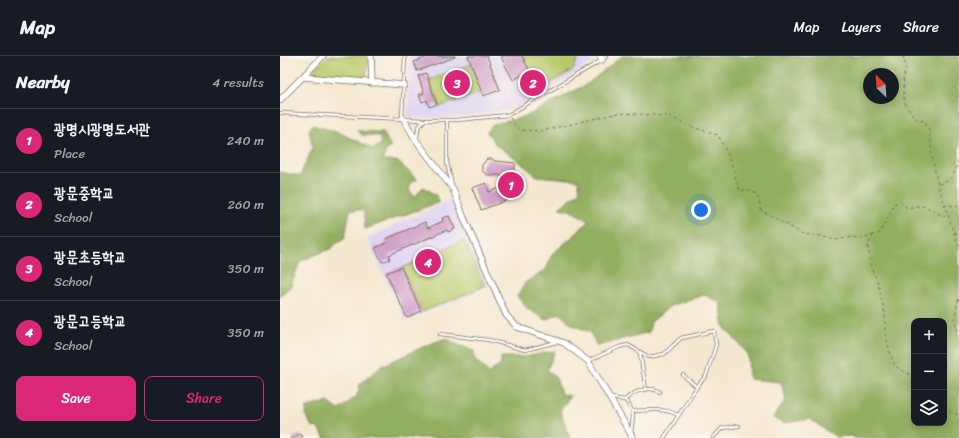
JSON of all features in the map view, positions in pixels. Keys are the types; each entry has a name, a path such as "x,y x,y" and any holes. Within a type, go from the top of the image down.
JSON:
{"street":[{"path":"280,100 323,56"},
{"path":"371,56 372,83"},
{"path":"303,77 372,83 404,84"},
{"path":"403,118 416,140 453,189 506,315 517,327 560,341 588,361 632,436"}],"lane":[{"path":"403,118 405,56"},
{"path":"280,113 424,120 447,120 508,115 603,57"},
{"path":"416,140 418,128 424,120"},
{"path":"447,120 447,163 453,189"},
{"path":"588,361 619,347 628,345 649,357 664,354 681,338 714,331 716,345 706,376 678,415 664,438"},
{"path":"440,334 489,340 525,350 560,341"},
{"path":"640,352 646,390"},
{"path":"683,375 697,387"},
{"path":"625,400 630,394 646,390 656,390 660,392"},
{"path":"610,398 625,400 633,411 632,436"},
{"path":"633,411 654,410 672,412 678,415"},
{"path":"714,438 722,428 739,426"}],"path":[{"path":"903,56 906,68 904,72 904,103 908,111 918,120 925,121 929,130 933,162 938,185 959,248"},
{"path":"508,115 519,130 541,131 619,113 670,116 689,126 718,135 729,157 740,191 745,190 755,193 759,199 761,210 803,234 821,236 835,240 852,237 861,238 880,233 890,216 893,204 900,202 908,208 924,206 941,215 948,216"},
{"path":"938,185 947,182 952,176 957,166 959,157"},
{"path":"944,205 959,206"},
{"path":"953,232 959,235"},
{"path":"873,234 868,245 871,267 878,283 885,314 885,331 890,353 895,366 911,375"},
{"path":"959,298 955,313 955,321 959,332"},
{"path":"947,411 959,415"}],"shaded area":[{"path":"410,56 497,56 512,109 456,118 408,116"},
{"path":"498,56 593,56 594,58 593,62 524,105 514,109"},
{"path":"450,200 488,286 405,321 367,238"}],"green space":[{"path":"328,56 367,56 369,58 365,79 310,73"},
{"path":"522,56 579,56 573,70 526,97 521,87 534,79"},
{"path":"622,56 959,56 959,438 836,437 810,419 784,423 773,418 786,400 781,382 749,379 748,354 724,327 720,302 704,295 672,305 651,322 649,332 597,346 590,332 573,325 559,313 546,320 527,308 517,296 526,282 546,270 552,254 577,233 589,220 569,210 559,208 580,191 578,180 537,176 496,145 487,132 493,125 527,116 589,83"},
{"path":"471,64 482,92 439,107 429,80"},
{"path":"312,125 338,132 373,149 381,144 379,136 362,135 357,131 383,132 391,147 386,150 382,161 397,161 418,180 412,180 409,190 415,197 423,187 435,194 440,202 365,229 364,210 350,210 345,237 330,249 300,261 291,286 280,297 280,172 300,176 313,147 309,130"},
{"path":"464,240 485,286 422,312 402,268"},
{"path":"446,338 458,345 474,351 474,358 489,373 501,365 501,357 525,357 555,351 547,370 556,378 561,394 570,396 560,411 570,438 324,438 318,428 312,427 306,415 307,407 328,402 339,410 357,396 360,384 382,366"}],"building":[{"path":"430,56 455,57 417,71 414,62"},
{"path":"468,56 487,56 500,90 483,96"},
{"path":"522,56 530,71 513,80 501,57"},
{"path":"426,73 437,104 429,107 427,100 422,102 419,95 424,93 418,76"},
{"path":"487,159 515,163 515,176 521,195 481,210 472,188 486,183 489,192 505,186 502,175 488,175 482,171 482,165"},
{"path":"449,216 455,229 448,232 447,230 389,255 390,259 382,262 375,248 387,243 386,239 425,222 428,228 443,221 442,218"},
{"path":"401,267 421,311 407,318 386,273"},
{"path":"302,435 302,438 290,438"}],"place":[{"name":"광문초등학교","path":"457,83"},
{"name":"광문중학교","path":"533,83"},
{"name":"광명시광명도서관","path":"511,185"},
{"name":"광문고등학교","path":"428,262"}]}
